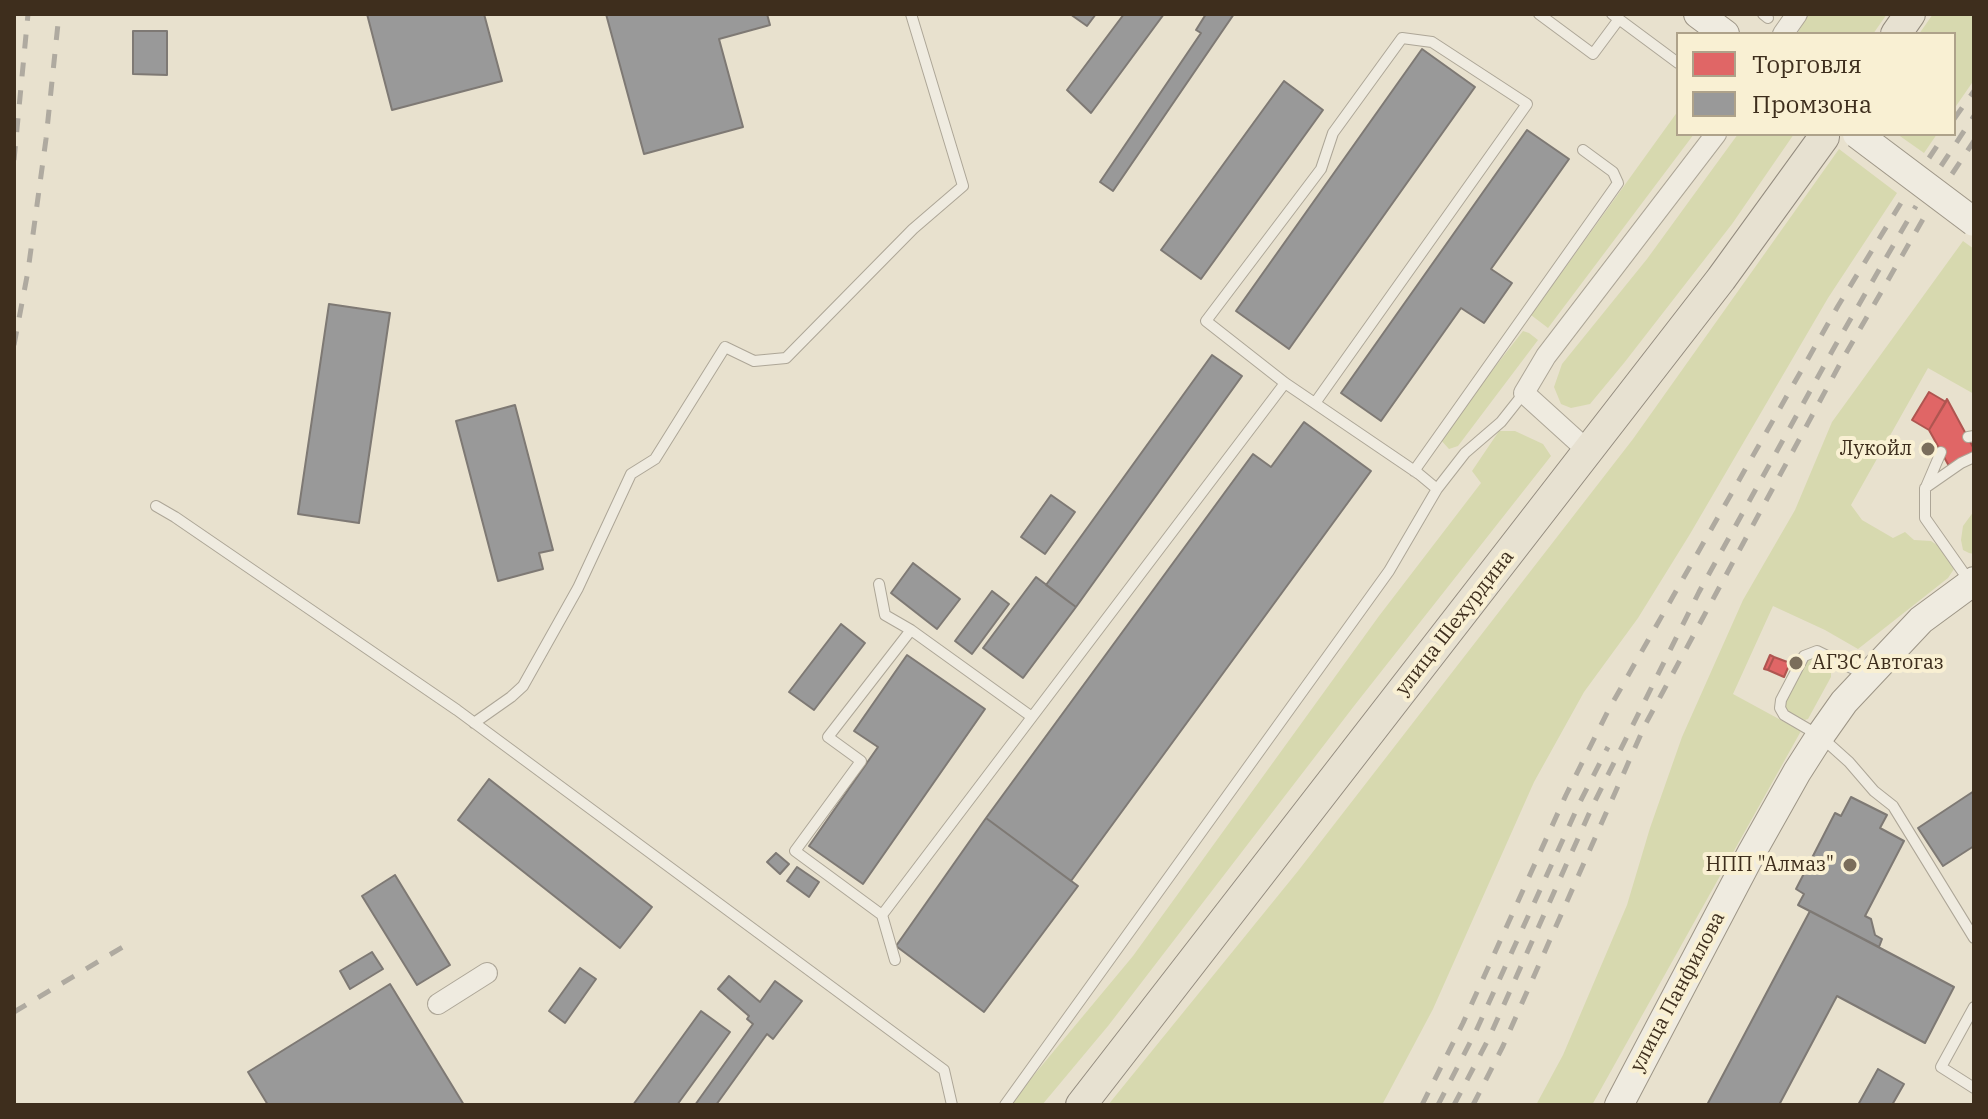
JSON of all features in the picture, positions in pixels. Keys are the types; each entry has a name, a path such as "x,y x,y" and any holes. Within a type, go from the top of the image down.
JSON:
{"main road":[{"path":"1698,14 1722,32"},
{"path":"1897,32 1910,14"},
{"path":"1860,136 1974,222"},
{"name":"улица Шехурдина","path":"1081,1105 1721,279 1824,137"},
{"name":"улица Панфилова","path":"1619,1105 1752,852 1820,736 1844,702 1921,620 1973,582"}],"street":[{"path":"1784,32 1797,14"},
{"path":"1588,451 1524,393 1546,356 1714,136"},
{"path":"438,1004 487,973"}],"lane":[{"path":"474,723 523,686 578,588 631,474 655,459 725,347 754,361 786,358 913,229 963,186 911,14"},
{"path":"1539,14 1593,54 1615,17 1676,62"},
{"path":"1315,403 1527,104 1432,42 1402,38 1333,133 1321,169 1206,321 1285,383 1437,489"},
{"path":"1414,471 1618,183 1613,172 1583,150"},
{"path":"882,915 1285,383"},
{"path":"1005,1105 1389,571 1437,489 1465,453 1501,422 1524,393"},
{"path":"1941,452 1925,488 1925,518 1973,582"},
{"path":"1925,488 1974,457"},
{"path":"156,506 474,723 944,1070 952,1105"},
{"path":"879,584 885,615 911,630 1032,717"},
{"path":"895,960 882,915 795,851 861,761 828,737 911,630"},
{"path":"1868,676 1817,651 1804,656 1781,700 1780,708 1784,715 1820,736 1893,806 1974,938"},
{"path":"1974,1007 1941,1067 1974,1088"}],"green space":[{"path":"1808,14 1887,14 1874,32 1798,32"},
{"path":"1933,14 1974,14 1974,80 1956,106 1956,32 1920,32"},
{"path":"1676,114 1676,136 1692,136 1548,328 1531,315"},
{"path":"1737,136 1793,136 1732,224 1590,404 1571,408 1561,404 1554,387 1562,364 1647,259"},
{"path":"1900,136 1936,136 1924,153"},
{"path":"1839,149 1897,193 1828,298 1638,618 1584,692 1534,782 1433,1009 1382,1105 1108,1105 1298,871 1633,439"},
{"path":"1963,241 1974,249 1974,394 1928,368 1851,505 1862,520 1893,538 1905,532 1914,540 1931,541 1940,547 1954,569 1948,578 1858,649 1773,606 1733,694 1801,731 1592,1105 1536,1105 1563,1055 1627,905 1682,737 1743,600 1795,510 1832,422"},
{"path":"1523,331 1538,340 1458,446 1449,449 1439,438"},
{"path":"1499,431 1515,431 1543,444 1551,456 1108,1026 1042,1105 1009,1105 1133,956 1379,616 1481,483 1472,471"},
{"path":"1974,511 1974,554 1963,550 1961,540 1963,526"},
{"path":"1810,659 1828,665 1831,677 1805,720 1787,712 1784,701"}],"building: Торговля":[{"path":"1929,392 1946,402 1929,430 1912,420"},
{"path":"1947,399 1974,449 1974,452 1949,466 1929,430"},
{"path":"1770,655 1774,657 1768,670 1764,669"},
{"path":"1774,657 1790,663 1784,677 1768,670"}],"building: Промзона":[{"path":"367,14 484,14 502,81 392,110"},
{"path":"606,14 767,14 770,25 719,39 743,127 644,154"},
{"path":"1070,14 1096,14 1087,26"},
{"path":"1124,14 1164,14 1091,113 1067,90"},
{"path":"1206,14 1234,14 1113,191 1100,182 1201,33 1196,30"},
{"path":"133,31 167,31 167,75 133,74"},
{"path":"1422,49 1475,87 1289,349 1236,311"},
{"path":"1284,81 1323,110 1201,279 1161,250"},
{"path":"1527,130 1569,159 1491,269 1512,283 1484,323 1461,308 1381,421 1341,393"},
{"path":"329,304 390,313 359,523 298,514"},
{"path":"1212,355 1242,376 1076,607 1046,585"},
{"path":"515,405 553,550 539,553 543,569 498,581 456,421"},
{"path":"1304,422 1371,471 1071,881 986,818 1253,454 1271,467"},
{"path":"1051,495 1075,512 1045,554 1021,537"},
{"path":"913,563 960,599 937,629 891,593"},
{"path":"1036,577 1076,607 1023,678 983,648"},
{"path":"992,591 1009,604 972,654 955,641"},
{"path":"841,624 865,643 814,710 789,692"},
{"path":"907,655 985,709 863,884 809,846 878,747 854,731"},
{"path":"489,779 652,907 620,948 458,820"},
{"path":"1974,791 1974,846 1943,866 1918,828"},
{"name":"НПП \"Алмаз\"","path":"1851,797 1887,815 1880,828 1904,841 1865,916 1871,919 1875,935 1882,939 1879,947 1798,905 1804,894 1796,889 1835,813 1841,816"},
{"path":"986,818 1078,886 984,1012 896,946"},
{"path":"776,853 789,864 780,874 767,862"},
{"path":"797,867 819,882 809,897 787,881"},
{"path":"395,875 450,965 417,985 362,896"},
{"path":"1810,911 1954,987 1925,1043 1837,996 1779,1105 1707,1105"},
{"path":"372,952 383,969 350,989 340,971"},
{"path":"580,968 596,979 565,1023 549,1011"},
{"path":"729,976 760,1002 775,981 802,1001 773,1039 767,1034 716,1105 695,1105 753,1024 747,1019 749,1016 718,989"},
{"path":"390,984 464,1105 268,1105 248,1072"},
{"path":"701,1011 730,1032 677,1105 633,1105"},
{"path":"1878,1069 1904,1084 1892,1105 1858,1105"}],"railway":[{"path":"14,160 28,14"},
{"path":"14,345 28,271 46,139 59,14"},
{"path":"1956,116 1974,91"},
{"path":"1941,166 1974,116"},
{"path":"1929,158 1944,136"},
{"path":"1952,174 1974,141"},
{"path":"1422,1105 1609,709 1838,306 1904,198"},
{"path":"1454,1105 1489,1038 1592,807 1699,592 1916,206"},
{"path":"1473,1105 1503,1046 1645,725 1841,362 1926,214"},
{"path":"1438,1105 1476,1031 1608,747"},
{"path":"14,1012 131,942"}],"place":[{"name":"Лукойл","path":"1928,449"},
{"name":"АГЗС Автогаз","path":"1796,663"},
{"name":"НПП \"Алмаз\"","path":"1850,865"}]}
